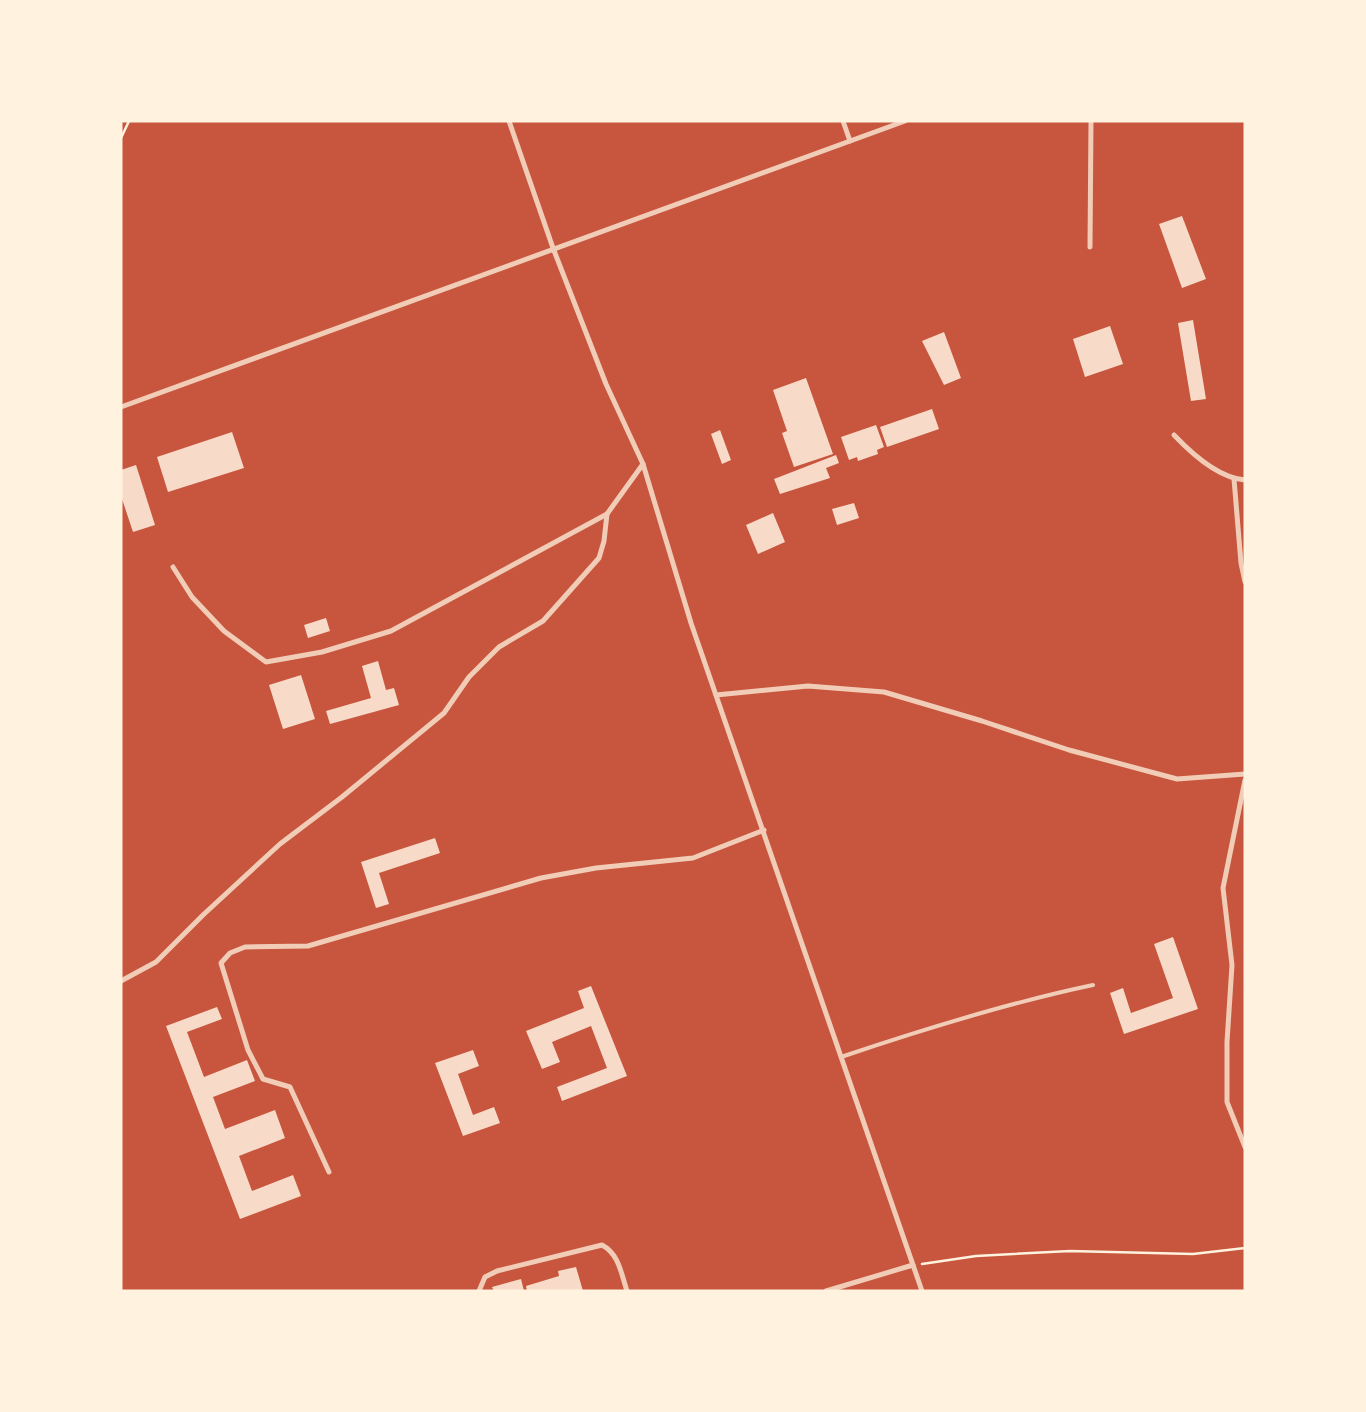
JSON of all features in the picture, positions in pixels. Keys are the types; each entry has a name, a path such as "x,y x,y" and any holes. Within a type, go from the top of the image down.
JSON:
{"street":[{"path":"509,121 553,248 606,384 643,464 691,624 764,830 922,1291"},
{"path":"843,121 850,141"},
{"path":"121,407 905,121"},
{"path":"1090,247 1091,121"},
{"path":"1174,435 1192,454 1234,479 1245,480"},
{"path":"173,567 192,598 224,632 266,662 322,652 390,632 607,514 643,464"},
{"path":"1234,479 1240,564 1245,582"},
{"path":"121,981 156,962 280,844 342,798 444,713 469,677 499,647 543,622 599,558 604,541 607,514"},
{"path":"716,695 808,686 884,692 982,721 1069,750 1177,779 1245,774"},
{"path":"1245,780 1223,888 1232,965 1227,1042 1227,1102 1245,1147"},
{"path":"329,1172 290,1087 263,1078 248,1050 221,962 230,952 245,947 308,946 541,878 596,868 693,858 764,830"},
{"path":"479,1291 485,1277 497,1270 602,1245 612,1250 617,1259 627,1291"},
{"path":"826,1291 913,1265"}],"lane":[{"path":"841,1057 977,1013 1031,998 1093,985"}],"path":[{"path":"121,138 129,121"},
{"path":"913,1265 985,1255 1070,1251 1193,1254 1245,1248"}],"building":[{"path":"1182,216 1206,279 1182,288 1159,224"},
{"path":"1193,320 1206,399 1191,401 1178,323"},
{"path":"1110,326 1123,364 1085,377 1073,339"},
{"path":"944,332 961,378 944,385 922,341"},
{"path":"806,378 833,454 794,467 782,433 787,431 773,390"},
{"path":"932,409 939,429 887,447 880,427"},
{"path":"876,425 884,447 877,450 878,454 858,461 857,457 849,460 841,437"},
{"path":"720,430 731,460 722,464 711,434"},
{"path":"232,432 244,468 168,492 157,457"},
{"path":"836,455 839,463 826,468 830,478 780,494 774,479"},
{"path":"136,465 155,525 133,532 121,496 121,470"},
{"path":"854,503 859,518 837,525 832,509"},
{"path":"773,513 785,542 758,554 746,525"},
{"path":"326,618 330,631 308,638 304,625"},
{"path":"378,661 386,690 394,688 399,705 330,724 326,711 371,698 362,666"},
{"path":"301,675 315,719 283,729 269,685"},
{"path":"435,838 440,853 379,873 389,904 376,908 361,862"},
{"path":"1173,937 1198,1009 1124,1034 1110,993 1123,988 1131,1013 1173,998 1154,944"},
{"path":"591,986 627,1076 562,1101 557,1087 607,1068 591,1026 552,1042 560,1062 542,1069 526,1031 584,1008 578,991"},
{"path":"217,1007 222,1019 187,1032 204,1077 247,1060 255,1081 213,1097 225,1129 275,1110 285,1138 239,1156 252,1191 293,1175 301,1196 240,1219 166,1026"},
{"path":"473,1050 479,1066 458,1074 473,1115 494,1107 500,1123 463,1136 435,1063"},
{"path":"576,1267 583,1291 527,1291 526,1286 559,1276 558,1271"},
{"path":"521,1279 524,1291 494,1291 492,1287"}]}
